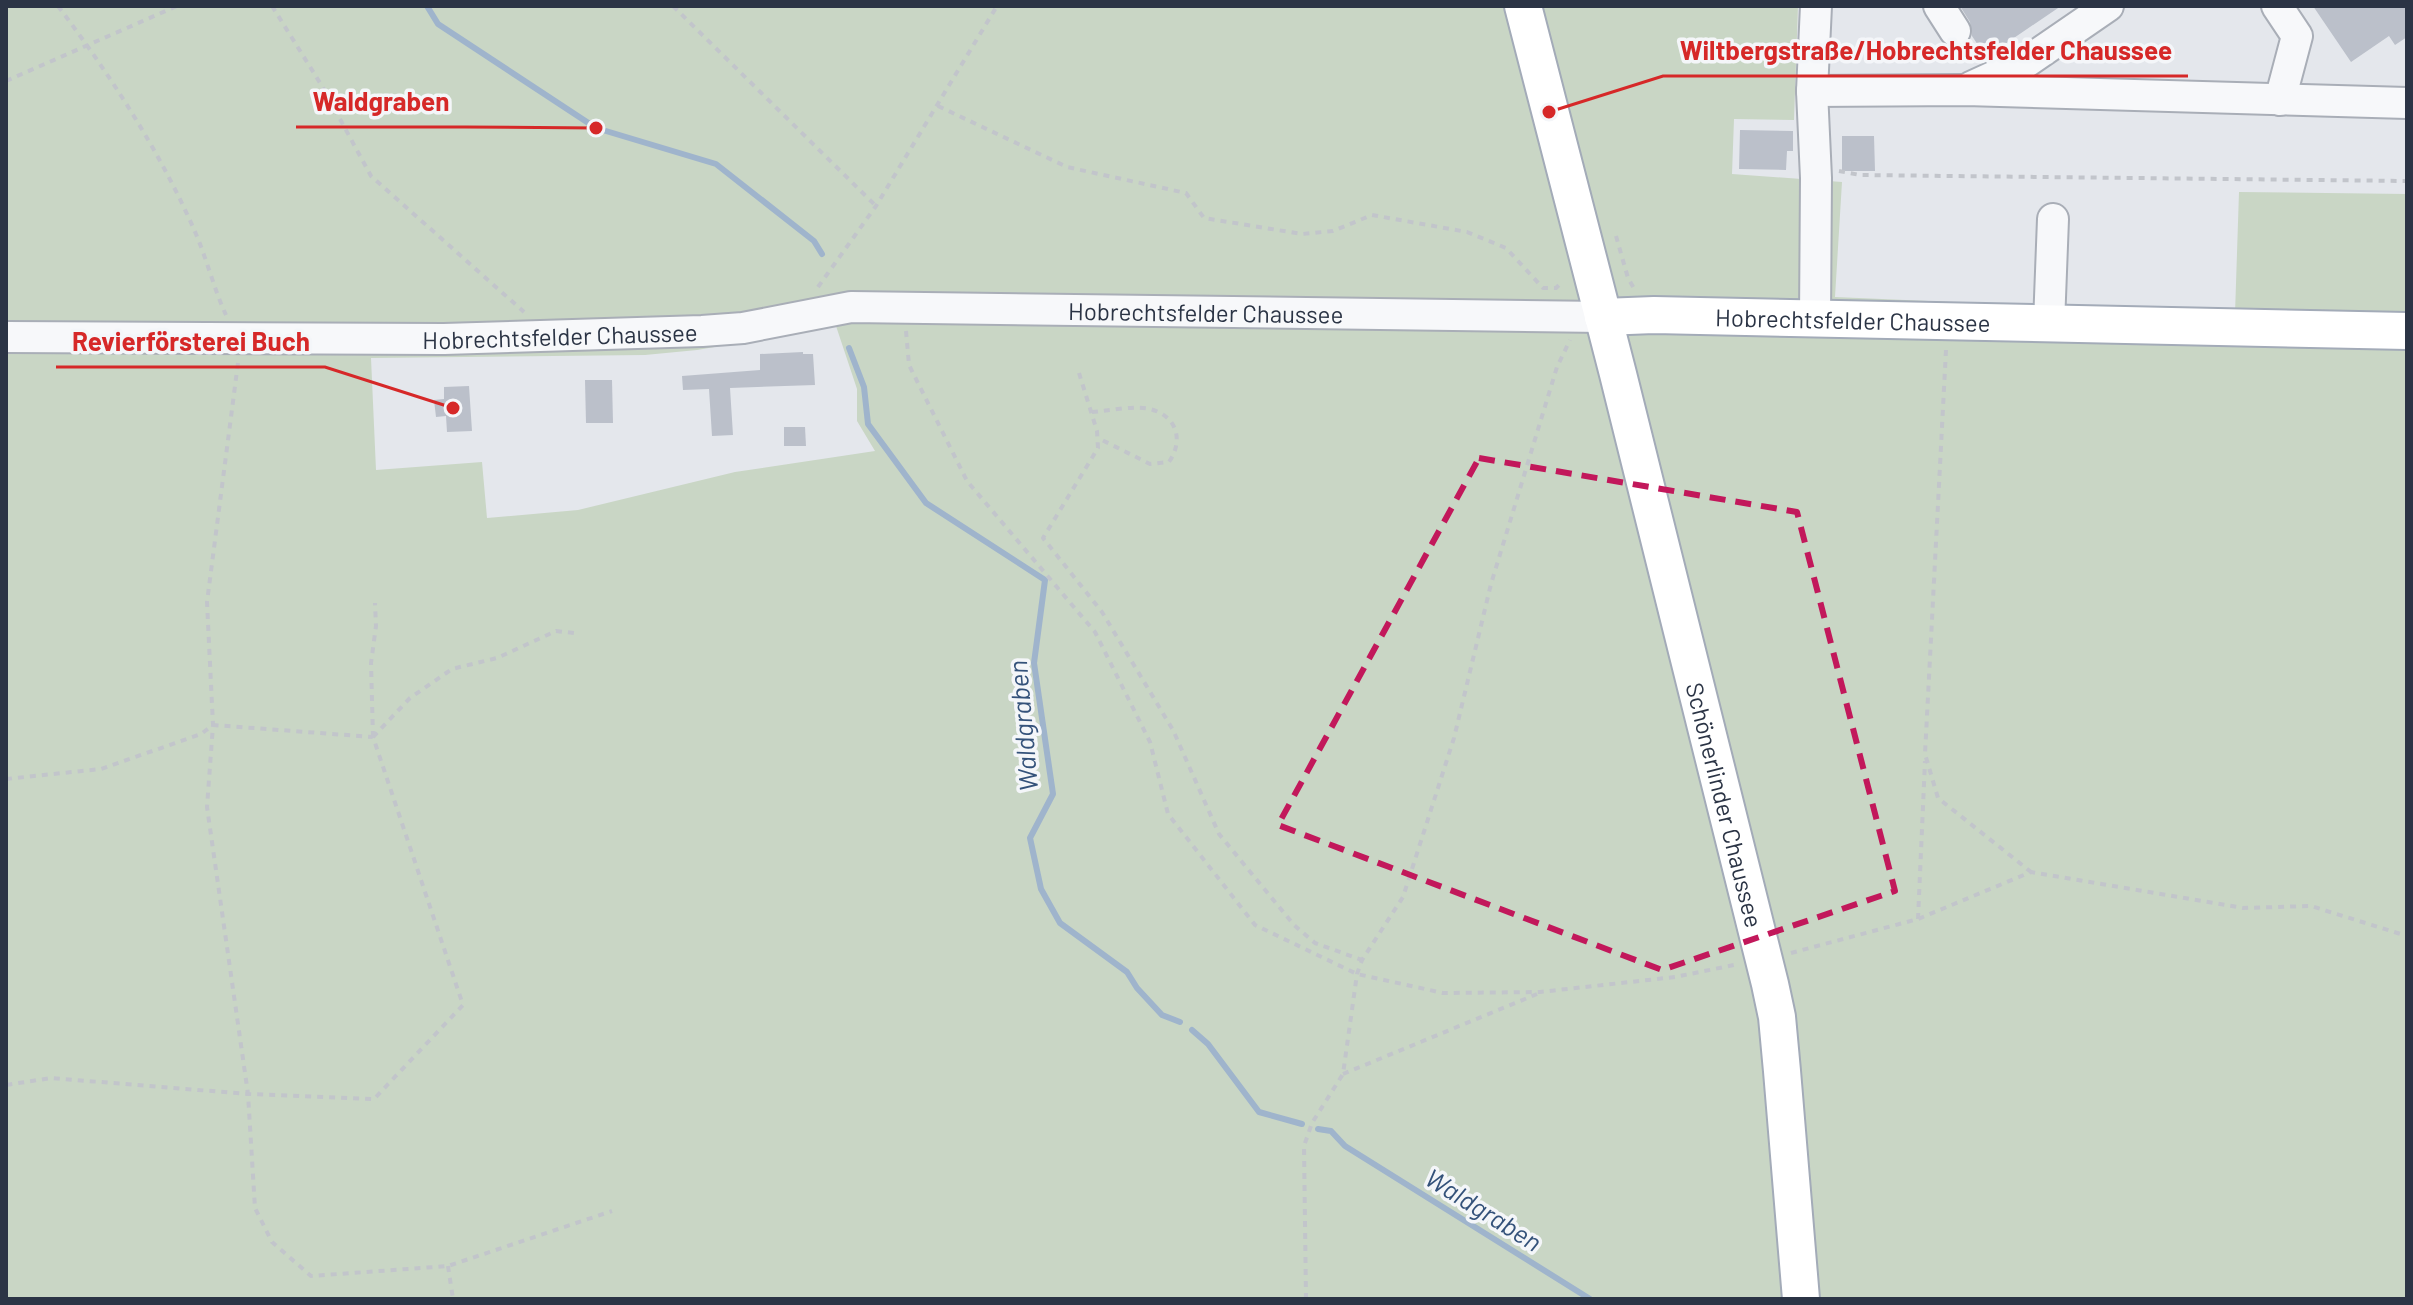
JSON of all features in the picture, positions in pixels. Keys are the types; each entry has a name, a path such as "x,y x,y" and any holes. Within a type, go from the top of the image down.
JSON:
{"main road":[{"name":"Schönerlinder Chaussee","path":"1523,6 1588,326 1764,959 1777,1017 1801,1299"},
{"name":"Hobrechtsfelder Chaussee","path":"1588,326 1640,316 2407,331"}],"street":[{"path":"1815,319 1816,170 1812,91 1816,6"},
{"path":"1966,90 2028,61 2108,6"},
{"path":"2277,6 2297,36 2280,100"},
{"path":"1812,91 1966,90 2407,103"},
{"path":"2049,324 2053,219"},
{"name":"Hobrechtsfelder Chaussee","path":"6,337 241,340 535,337 730,330 851,307 1542,318 1588,326"}],"path":[{"path":"58,6 87,44 160,159 196,234 225,314 241,340 207,602 213,725 207,807 248,1094 255,1208 272,1242 311,1276 448,1266 612,1211"},
{"path":"6,81 177,6"},
{"path":"272,6 322,86 371,176 529,316 535,337"},
{"path":"673,6 876,206"},
{"path":"806,314 811,296 876,206 997,6"},
{"path":"938,106 1067,167 1186,193 1204,218 1302,234 1333,231 1372,215 1467,232 1506,248 1543,288 1556,288 1561,283"},
{"path":"1816,170 1860,175 2407,181"},
{"path":"1616,236 1628,278 1635,287 1640,316"},
{"path":"904,307 909,365 967,481 1095,632 1150,742 1168,814 1255,925 1357,974 1443,993 1540,992 1675,977 1764,959 1918,919 2031,872"},
{"path":"1918,919 1948,322"},
{"path":"1306,1299 1304,1146 1312,1123 1343,1074 1357,974 1362,960 1403,897 1454,738 1491,584 1557,367 1588,326"},
{"path":"1079,373 1098,438 1098,448 1043,538 1102,612 1173,730 1219,834 1294,925 1315,943 1362,960"},
{"path":"1091,412 1148,408 1168,418 1178,430 1178,449 1169,462 1150,464 1098,438"},
{"path":"6,1085 51,1078 248,1094 374,1099 463,1005 373,737 371,663 376,626 375,603"},
{"path":"373,737 410,698 452,669 497,658 556,631 574,633"},
{"path":"6,779 101,769 201,734 213,725 373,737"},
{"path":"1925,754 1938,798 2031,872 2243,908 2311,906 2407,936"},
{"path":"1343,1074 1540,992"},
{"path":"448,1266 453,1299"}],"highlighted area":[{"path":"1479,458 1797,512 1895,891 1662,970 1278,825"}],"green space":[{"path":"6,6 1798,6 1794,120 1734,119 1732,174 1842,182 1835,297 2235,314 2239,192 2407,194 2407,1299 6,1299","holes":["836,326 857,389 857,421 875,451 735,472 578,510 487,518 482,462 376,470 371,358 645,355 697,350"]}],"building":[{"path":"1960,6 2061,6 1986,57 1972,36 1970,22"},
{"path":"2313,6 2407,6 2407,37 2395,45 2389,36 2351,62"},
{"path":"1740,130 1793,131 1793,151 1787,151 1786,170 1739,169"},
{"path":"1842,136 1874,136 1875,171 1842,171"},
{"path":"760,354 813,354 815,385 730,388 733,435 712,436 709,389 683,390 682,376 760,370"},
{"path":"585,380 612,380 613,423 586,423"},
{"path":"469,386 472,431 447,432 446,416 436,417 434,400 444,399 444,387"},
{"path":"784,427 805,427 806,446 784,446"}],"waterway":[{"name":"Waldgraben","path":"427,6 438,24 596,128 716,164 814,241 822,254"},
{"name":"Waldgraben","path":"849,348 864,387 868,424 926,503 1045,580 1034,663 1053,794 1030,838 1041,889 1060,923 1127,972 1162,1015 1180,1022"},
{"name":"Waldgraben","path":"1192,1030 1208,1044 1259,1112 1302,1124"},
{"name":"Waldgraben","path":"1318,1129 1331,1131 1345,1146 1590,1299"}],"place":[{"name":"Wiltbergstraße/Hobrechtsfelder Chaussee","path":"1549,112"},
{"name":"Waldgraben","path":"596,128"},
{"name":"Revierförsterei Buch","path":"453,408"}]}
